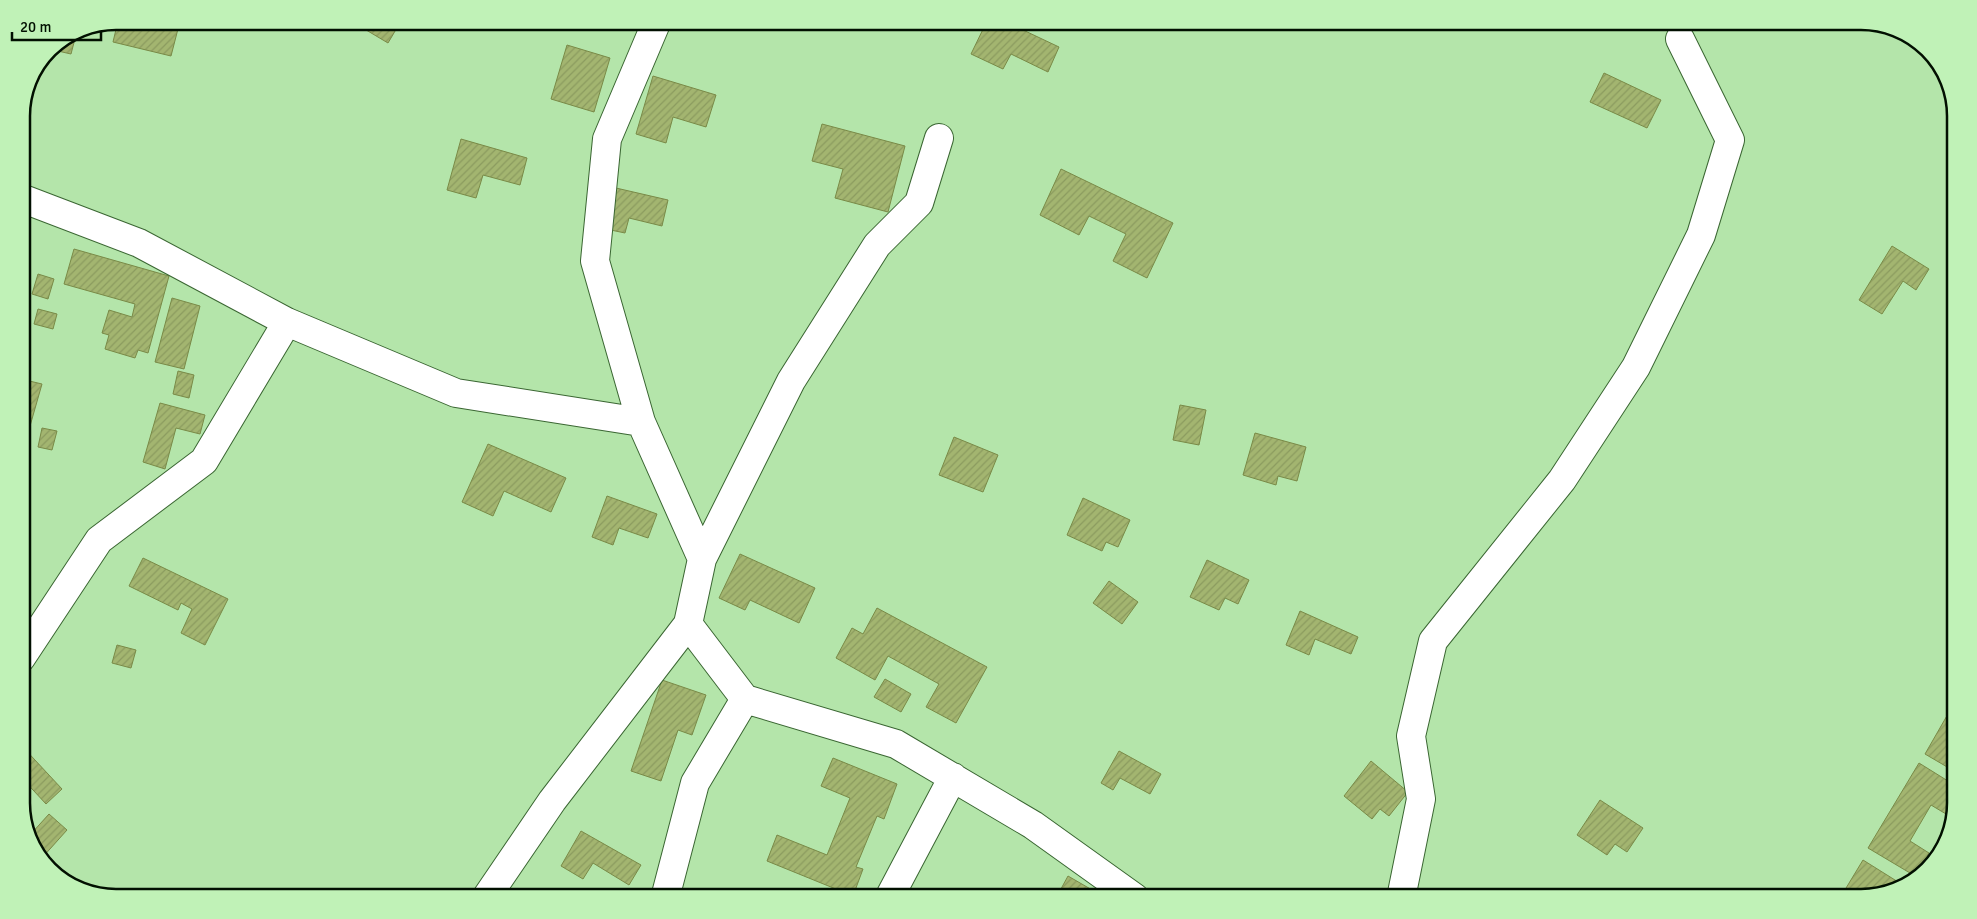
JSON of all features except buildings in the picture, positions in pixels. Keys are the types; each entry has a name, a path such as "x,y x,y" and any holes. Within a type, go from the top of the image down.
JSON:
{"street":[{"path":"653,30 607,139 595,261 641,422 702,559"},
{"path":"1403,889 1421,799 1411,736 1434,641 1562,480 1636,367 1701,235 1730,140 1680,40"},
{"path":"492,889 552,801 688,624 702,559 791,381 877,245 919,204 939,138"},
{"path":"30,201 139,243 287,322 456,393 641,422"},
{"path":"30,646 99,540 204,461 287,322"},
{"path":"688,624 745,699 896,744 1033,825 1122,889"},
{"path":"667,889 695,783 745,699"},
{"path":"894,889 953,777"}]}
